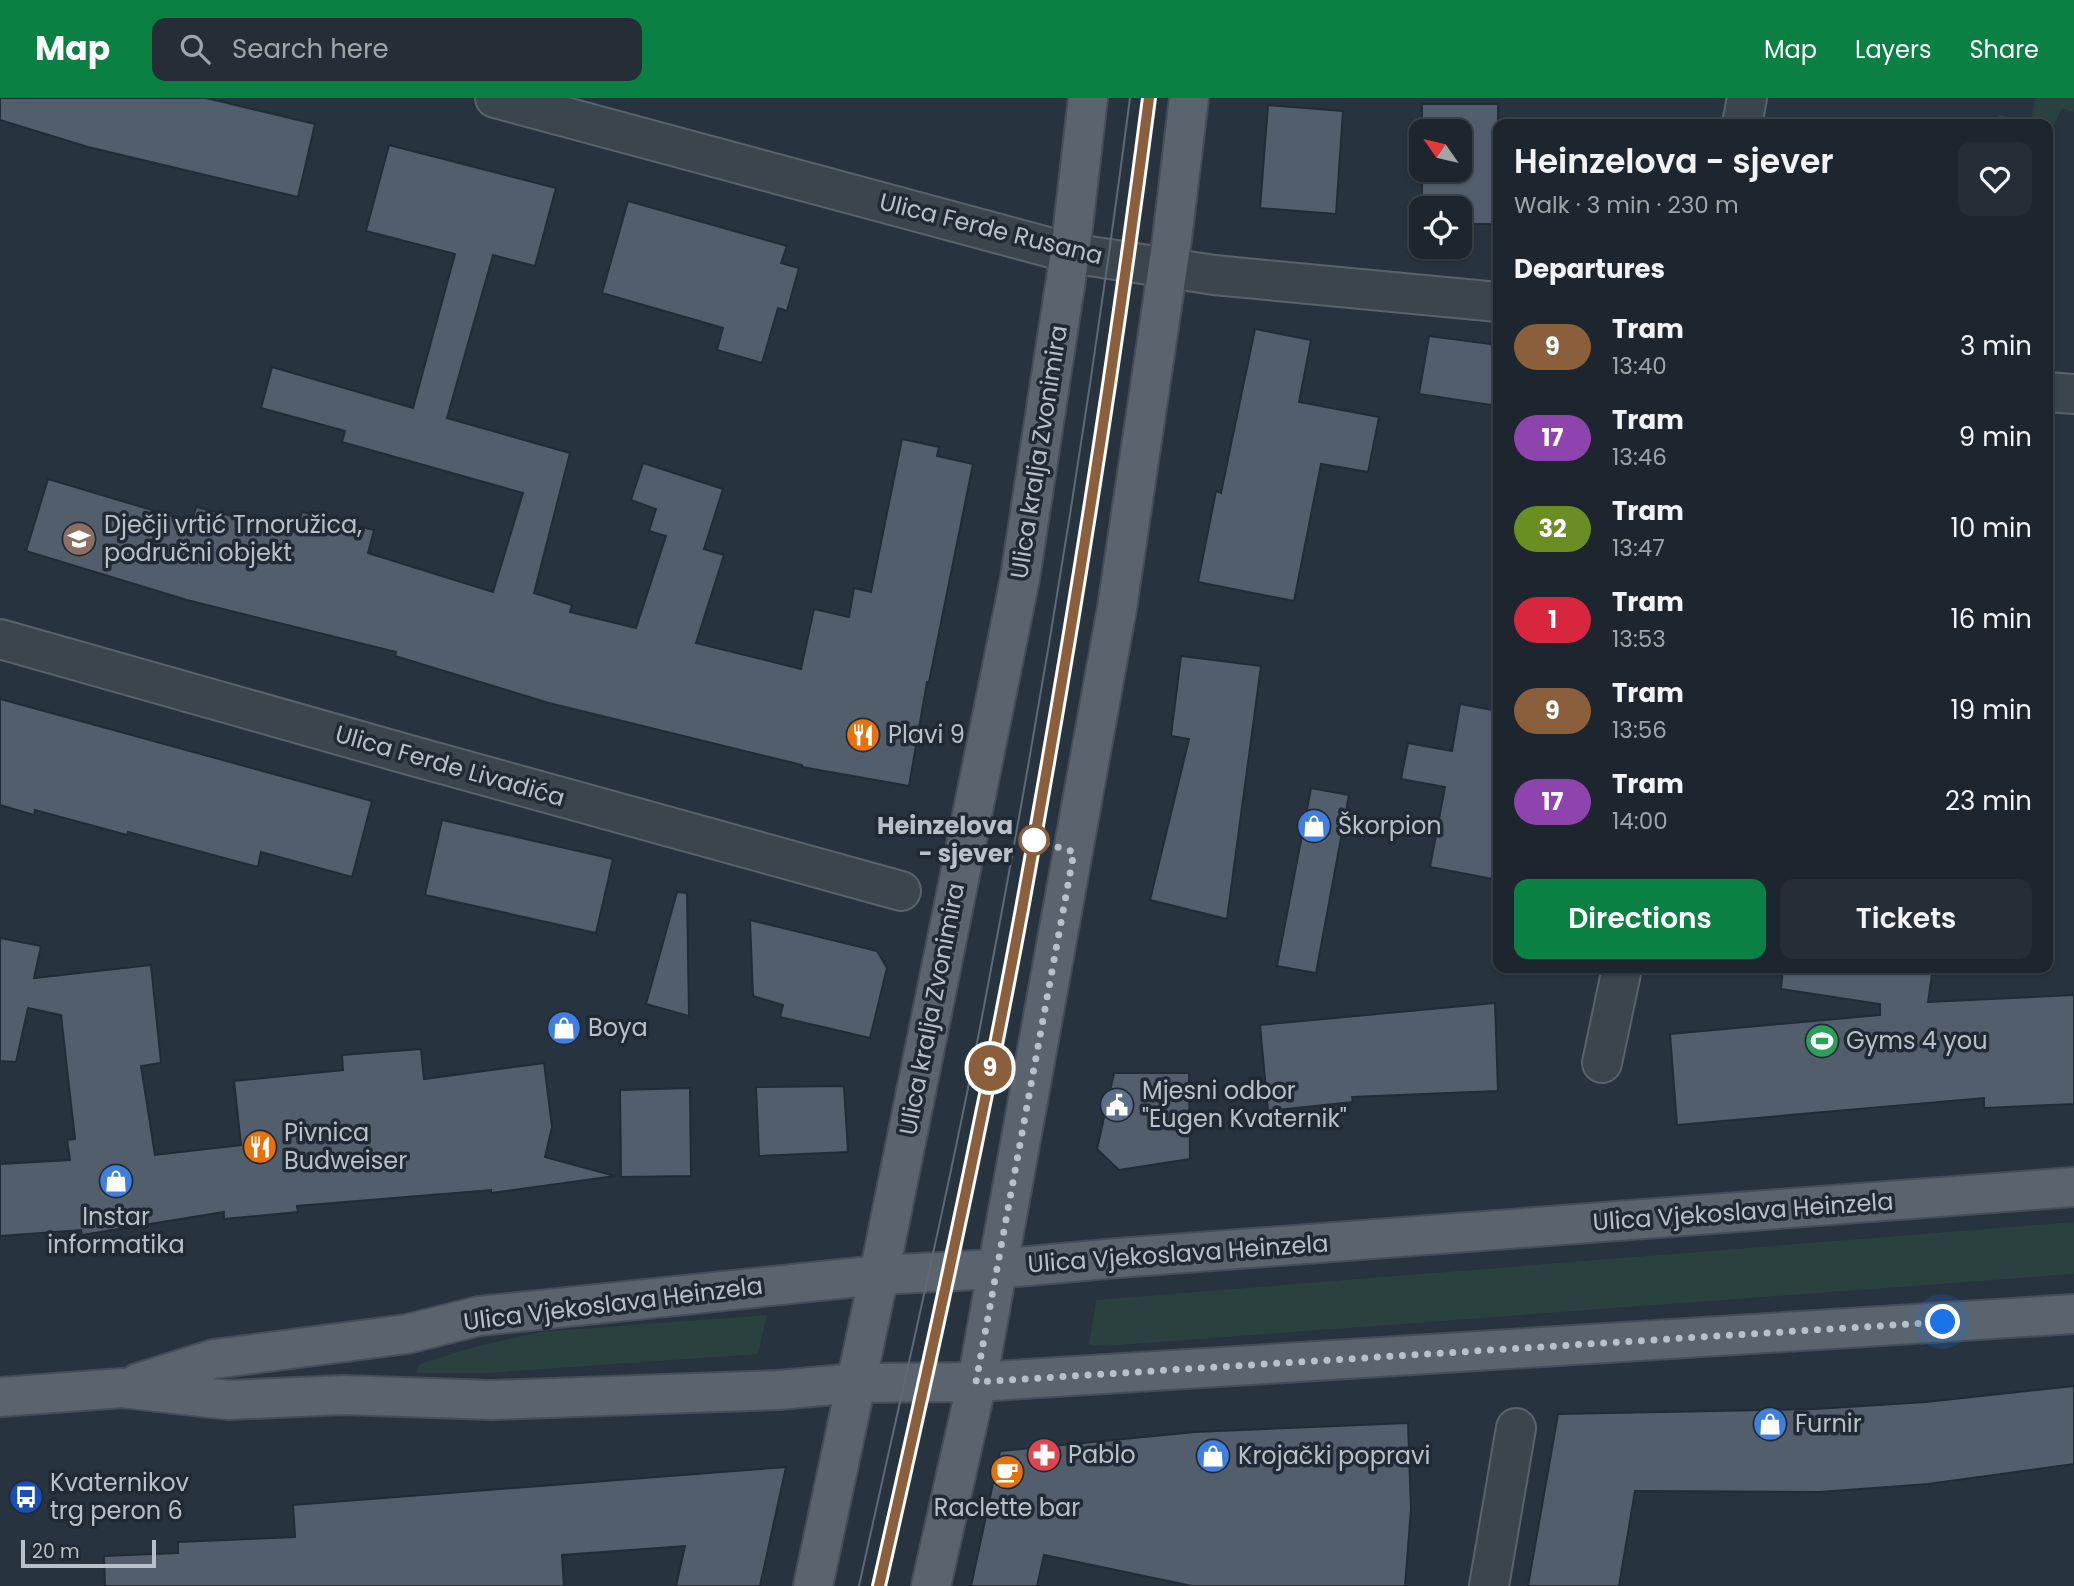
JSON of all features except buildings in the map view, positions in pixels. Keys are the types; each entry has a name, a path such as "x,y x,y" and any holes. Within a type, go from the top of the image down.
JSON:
{"main road":[{"name":"Ulica kralja Zvonimira","path":"813,1586 1020,578 1070,253 1088,98"},
{"path":"931,1586 976,1382 1117,608 1189,98"},
{"name":"Ulica Vjekoslava Heinzela","path":"122,1388 214,1359 407,1334 479,1316 879,1275 996,1269 2074,1188"},
{"name":"Ulica Vjekoslava Heinzela","path":"0,1397 122,1388 228,1400 344,1395 492,1400 778,1390 856,1383 976,1382 2074,1314"}],"street":[{"name":"Ulica Ferde Rusana","path":"495,98 1070,253 1214,275 1493,302"},
{"path":"1743,119 1746,98"},
{"path":"2053,392 2074,394"},
{"name":"Ulica Ferde Livadića","path":"0,639 901,891"},
{"path":"1602,1063 1621,973"},
{"path":"1489,1586 1516,1428"}],"green space":[{"path":"2035,98 2074,98 2074,112 2062,108 2053,127 2053,119 2032,119"},
{"path":"1997,114 2018,119 1996,119"},
{"path":"2074,1222 2074,1274 1105,1346 1089,1345 1096,1300"},
{"path":"767,1315 758,1354 488,1373 416,1373 420,1364 474,1347 540,1332"}],"tram line":[{"path":"859,1586 961,1124 1031,752 1067,534 1130,98"},
{"path":"879,1586 960,1216 1033,845 1096,473 1149,98"},
{"name":"9","path":"879,1586 966,1186 1034,841 1079,583 1132,232 1149,98"}],"place":[{"name":"Dječji vrtić Trnoružica, područni objekt","path":"79,539"},
{"name":"Plavi 9","path":"863,735"},
{"name":"Škorpion","path":"1314,826"},
{"name":"Heinzelova - sjever","path":"1034,840"},
{"name":"Boya","path":"564,1028"},
{"name":"Gyms 4 you","path":"1822,1041"},
{"name":"Mjesni odbor \"Eugen Kvaternik\"","path":"1117,1105"},
{"name":"Pivnica Budweiser","path":"260,1147"},
{"name":"Instar informatika","path":"116,1181"},
{"name":"Furnir","path":"1770,1424"},
{"name":"Pablo","path":"1044,1455"},
{"name":"Krojački popravi","path":"1213,1456"},
{"name":"Raclette bar","path":"1007,1472"},
{"name":"Kvaternikov trg peron 6","path":"26,1497"}],"route":[{"path":"1034,840 1074,852 976,1382 1943,1322"}]}
